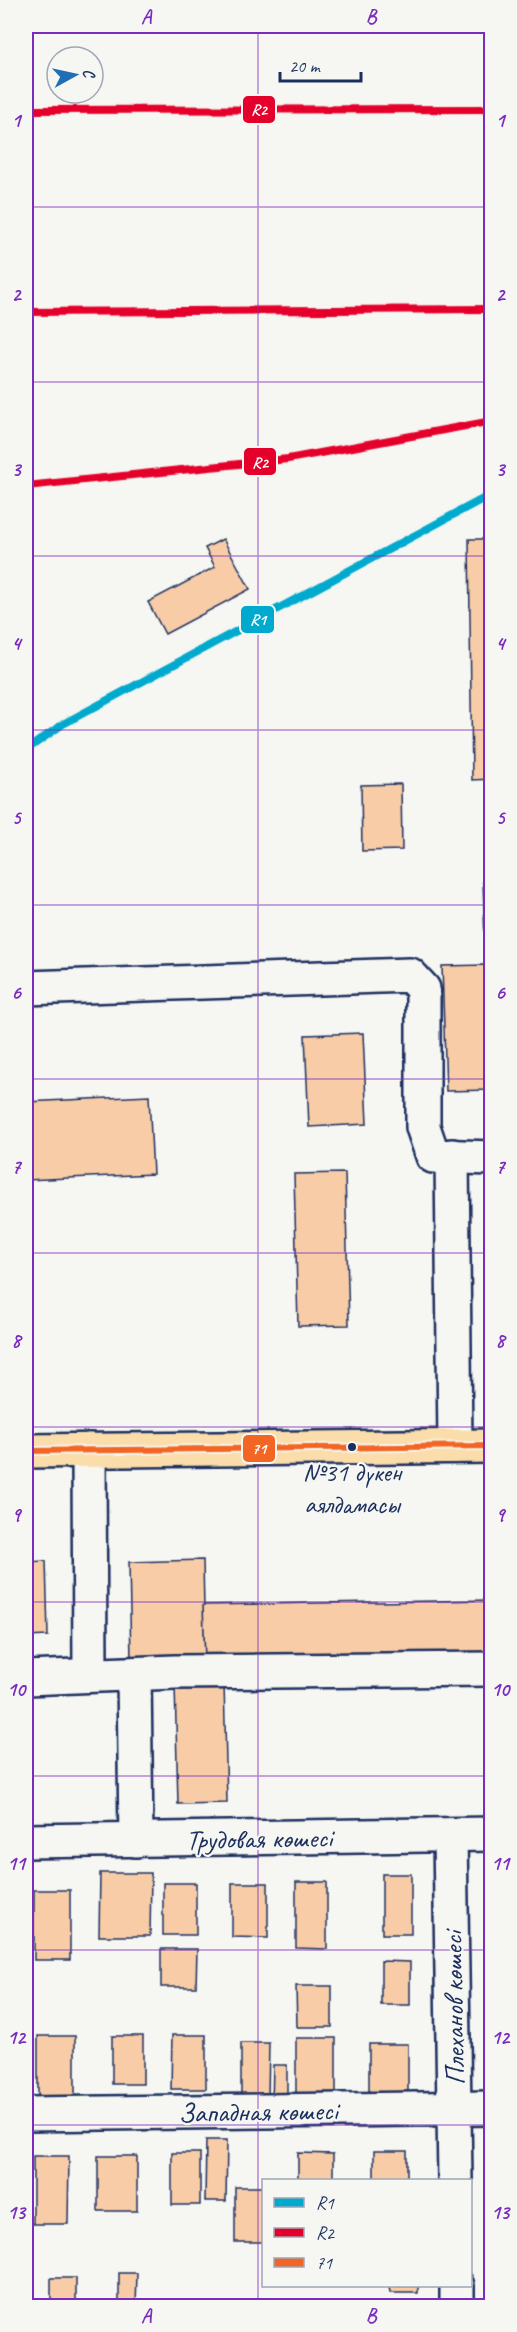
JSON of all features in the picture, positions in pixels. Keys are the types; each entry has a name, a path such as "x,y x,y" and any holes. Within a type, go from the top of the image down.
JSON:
{"main road":[{"path":"26,1451 492,1446"}],"street":[{"path":"26,988 410,975 423,989 423,1127 433,1156 492,1158"},
{"path":"452,1156 456,1446"},
{"path":"89,1450 90,1675"},
{"path":"26,1678 134,1674 492,1669"},
{"path":"134,1674 136,1840"},
{"name":"Трудовая көшесі","path":"26,1841 492,1834"},
{"name":"Плеханов көшесі","path":"450,1835 455,2179"},
{"name":"Западная көшесі","path":"26,2114 492,2108"},
{"path":"457,2287 458,2307"}],"building":[{"path":"223,539 250,589 165,634 148,602 215,567 205,548"},
{"path":"469,539 492,539 492,779 472,780"},
{"path":"401,784 402,850 362,851 361,785"},
{"path":"492,880 492,1124 491,1124 483,881"},
{"path":"486,965 490,1090 446,1091 442,966"},
{"path":"363,1033 367,1124 309,1127 305,1035"},
{"path":"149,1096 153,1174 26,1180 26,1102"},
{"path":"345,1173 349,1325 298,1326 294,1174"},
{"path":"203,1560 205,1659 131,1660 129,1562"},
{"path":"46,1561 48,1636 26,1637 26,1562"},
{"path":"492,1600 492,1653 205,1659 203,1605"},
{"path":"224,1683 227,1803 178,1804 175,1684"},
{"path":"100,1873 151,1873 150,1936 99,1936"},
{"path":"382,1874 411,1874 411,1934 382,1934"},
{"path":"296,1882 327,1882 327,1949 296,1948"},
{"path":"163,1883 196,1883 196,1935 163,1935"},
{"path":"232,1883 268,1883 268,1938 232,1937"},
{"path":"34,1890 70,1890 70,1960 34,1960"},
{"path":"161,1949 197,1949 196,1987 161,1987"},
{"path":"381,1961 410,1962 410,2005 381,2005"},
{"path":"296,1986 332,1986 332,2027 297,2027"},
{"path":"172,2035 206,2035 206,2089 171,2089"},
{"path":"38,2036 75,2036 75,2098 38,2098"},
{"path":"112,2036 143,2036 143,2084 112,2084"},
{"path":"296,2038 336,2038 336,2099 296,2099"},
{"path":"241,2043 269,2043 268,2097 241,2097"},
{"path":"369,2044 408,2044 408,2096 369,2096"},
{"path":"273,2065 287,2065 287,2108 272,2108"},
{"path":"206,2140 227,2140 226,2201 205,2201"},
{"path":"374,2151 407,2151 407,2179 374,2179"},
{"path":"172,2153 200,2153 200,2205 172,2205"},
{"path":"298,2153 333,2154 333,2179 298,2179"},
{"path":"33,2156 69,2156 68,2224 33,2224"},
{"path":"98,2156 137,2156 137,2211 98,2211"},
{"path":"235,2187 262,2187 262,2242 235,2242"},
{"path":"119,2273 137,2273 136,2306 119,2306"},
{"path":"51,2278 76,2278 76,2306 51,2306"},
{"path":"389,2287 418,2287 418,2293 390,2293"}],"transit line":[{"name":"R2","path":"26,110 492,109"},
{"name":"R2","path":"26,312 492,309"},
{"name":"R2","path":"26,486 288,459 492,421"},
{"name":"R1","path":"26,750 63,724 492,494"},
{"name":"71","path":"26,1451 492,1446"}],"place":[{"name":"№31 дүкен аялдамасы","path":"352,1447"}]}
